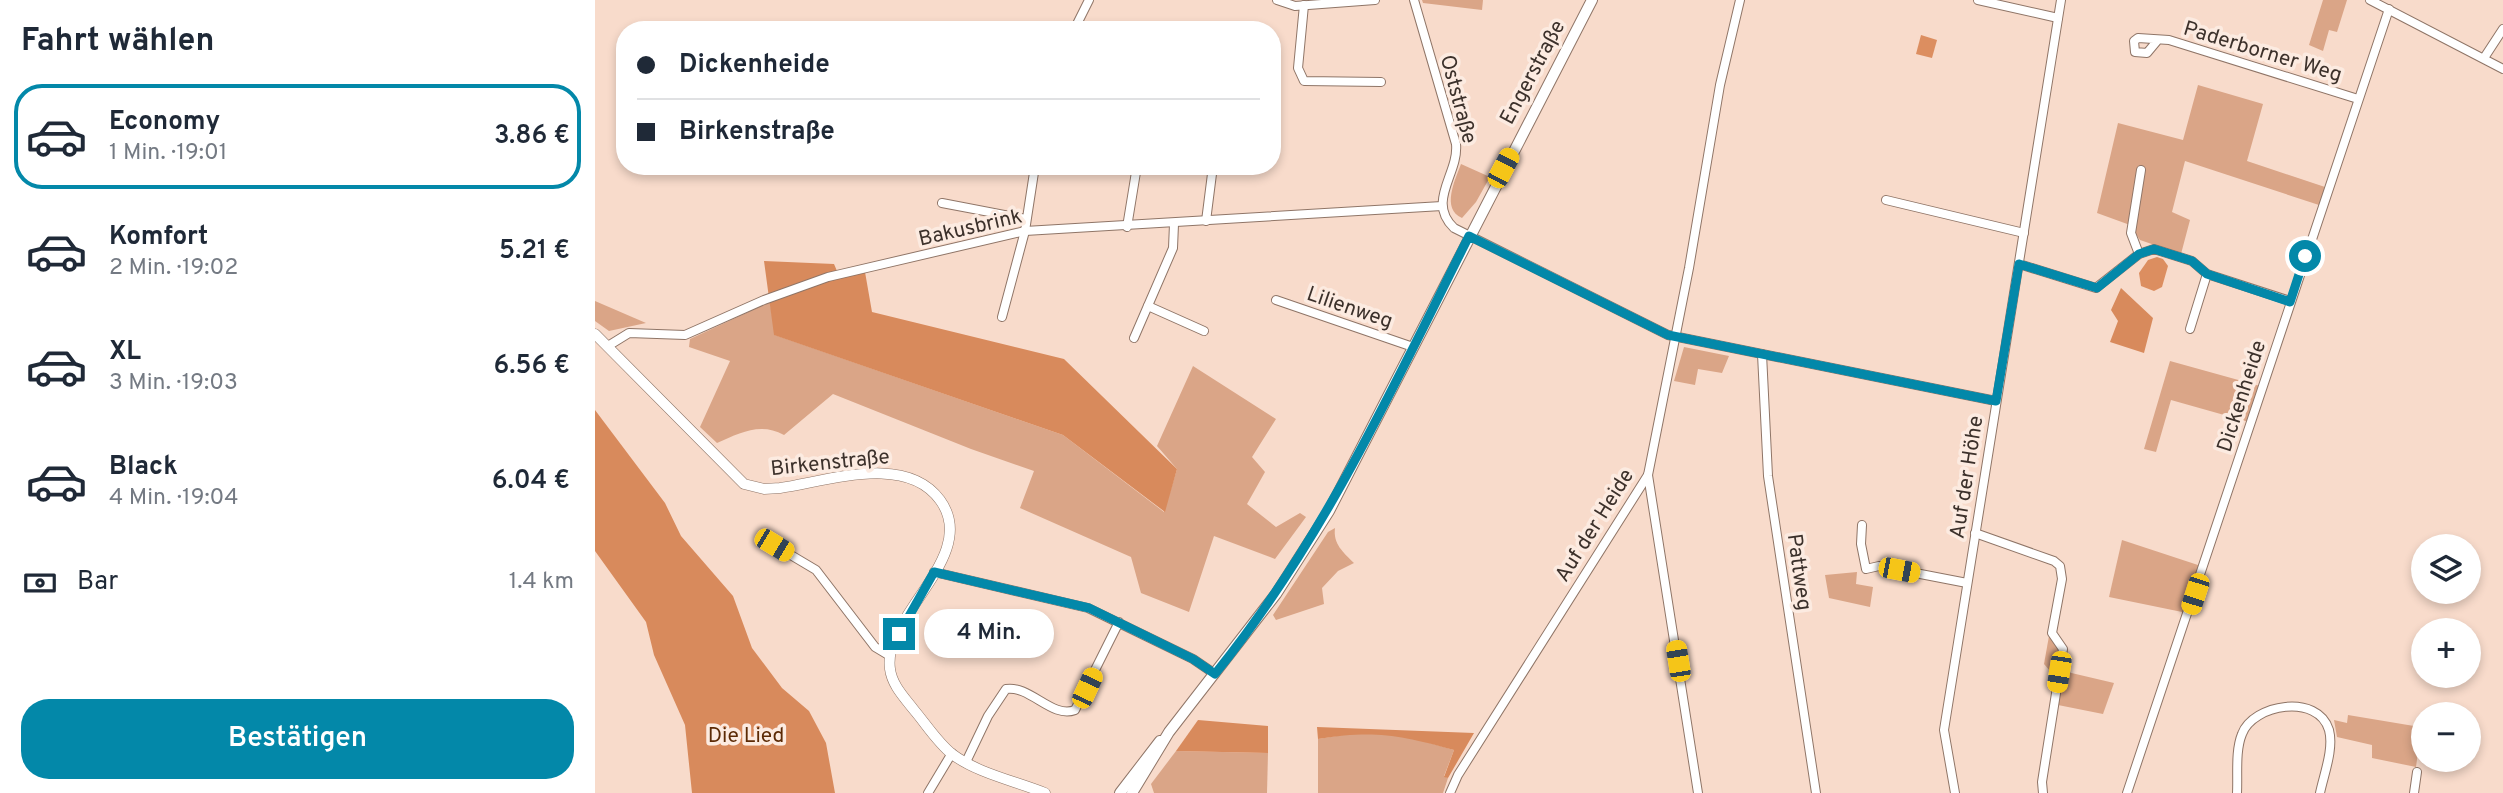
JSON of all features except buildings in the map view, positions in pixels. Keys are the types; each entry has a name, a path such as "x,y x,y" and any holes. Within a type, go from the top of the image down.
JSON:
{"main road":[{"name":"Engerstraße","path":"1132,793 1165,738 1276,594 1320,527 1592,0"},
{"name":"Engerstraße","path":"1120,793 1148,754 1165,738"}],"street":[{"path":"1078,21 1089,0"},
{"path":"1277,0 1298,4 1375,0"},
{"name":"Oststraße","path":"1414,0 1457,144 1456,157 1444,188 1442,206"},
{"name":"Auf der Heide","path":"1450,793 1471,754 1648,475 1676,337 1720,85 1740,0"},
{"path":"1979,0 2058,18"},
{"name":"Auf der Höhe","path":"1955,793 1944,730 2061,0"},
{"path":"2370,0 2503,69"},
{"path":"1298,4 1298,68 1304,81 1314,84 1381,82"},
{"name":"Dickenheide","path":"2127,793 2181,639 2290,302 2389,9"},
{"path":"2484,58 2503,29"},
{"name":"Paderborner Weg","path":"2157,41 2169,40 2358,99"},
{"path":"2139,254 2131,233 2141,170"},
{"path":"1002,317 1024,231 1033,175"},
{"path":"1127,227 1136,175"},
{"path":"1206,221 1212,175"},
{"path":"1885,200 2024,233"},
{"path":"942,203 1026,219"},
{"path":"1442,206 1448,222 1469,236 1676,337 1996,401"},
{"name":"Bakusbrink","path":"608,346 629,334 685,335 764,300 828,277 1024,231 1127,227 1442,206"},
{"path":"1133,338 1173,248 1174,224"},
{"path":"2019,264 2097,288 2139,254 2154,249 2192,261 2207,274 2290,302"},
{"path":"2190,329 2207,274"},
{"name":"Lilienweg","path":"1276,300 1413,347"},
{"path":"1148,306 1204,331"},
{"name":"Birkenstraße","path":"595,334 744,484 764,489 780,488 894,472 923,483 939,499 948,517 947,545 890,656"},
{"name":"Pattweg","path":"1762,354 1768,476 1816,793"},
{"path":"1648,475 1698,793"},
{"path":"1863,526 1861,544 1866,569 1879,566 1968,583"},
{"path":"1975,533 2054,561 2060,566 2062,579 2052,633 2063,649 2042,782 2043,793"},
{"path":"774,545 816,570 875,647 890,656 890,671 899,691 952,754 1045,793"},
{"path":"934,572 1089,608 1193,659 1215,674"},
{"path":"966,762 988,716 1006,689 1016,689 1065,712 1075,710 1119,622"},
{"path":"2237,793 2239,746 2246,726 2261,714 2296,706 2319,715 2329,731 2331,741 2321,793"},
{"path":"928,793 952,754"},
{"path":"2414,793 2417,772"}],"shaded area":[{"path":"1422,0 1483,0 1482,10 1423,3"},
{"path":"2323,0 2347,0 2337,32 2329,30 2323,51 2309,45"},
{"path":"1921,35 1937,40 1932,58 1916,54"},
{"path":"2198,85 2263,104 2247,161 2325,187 2319,205 2185,161 2172,212 2190,220 2181,254 2140,240 2130,225 2097,213 2118,123 2183,140"},
{"path":"1461,164 1490,177 1476,202 1462,218 1452,208 1451,201"},
{"path":"2157,257 2163,259 2168,266 2162,287 2154,291 2141,286 2139,273 2148,260"},
{"path":"595,301 646,323 609,331 595,321"},
{"path":"770,302 775,335 1063,435 1164,512 1177,469 1157,446 1193,366 1276,419 1252,457 1265,472 1247,504 1276,527 1300,513 1306,517 1275,559 1214,536 1189,612 1141,593 1131,557 1020,508 1034,471 833,394 784,435 758,429 717,443 700,427 730,361 689,347 690,339"},
{"path":"1684,347 1729,356 1722,373 1698,369 1695,385 1674,381"},
{"path":"2170,361 2260,386 2249,422 2171,400 2156,452 2144,449"},
{"path":"1335,528 1337,543 1354,563 1338,571 1322,588 1324,604 1276,620 1273,615 1328,532"},
{"path":"2122,540 2201,566 2187,613 2109,597"},
{"path":"1857,572 1856,584 1873,587 1870,607 1829,598 1825,575"},
{"path":"2049,636 2060,651 2056,678 2044,664"},
{"path":"2063,671 2114,683 2103,714 2058,705"},
{"path":"2348,715 2411,726 2411,766 2372,758 2372,745 2337,737 2334,720 2347,723"},
{"path":"1361,732 1406,736 1454,750 1444,776 1448,778 1443,793 1318,793 1318,739"},
{"path":"1176,751 1268,753 1267,793 1154,793 1151,784"}],"green space":[{"path":"764,261 834,264 840,278 865,272 872,312 1064,359 1177,469 1165,512 1063,435 774,335"},
{"path":"2121,288 2153,318 2144,353 2110,342 2118,321 2111,310"},
{"name":"Die Lied","path":"595,410 665,503 681,536 733,596 752,648 782,688 809,711 826,743 835,793 692,793 685,725 654,655 646,622 595,551"},
{"path":"1198,720 1268,726 1268,753 1176,751"},
{"path":"1317,727 1474,733 1448,778 1444,777 1454,750 1386,736 1355,735 1318,739"}],"route":[{"path":"899,634 934,572 1089,608 1193,659 1215,674 1276,594 1329,510 1469,236 1668,335 1996,401 2019,264 2097,288 2139,254 2154,249 2192,261 2207,274 2290,302 2305,256"}]}
